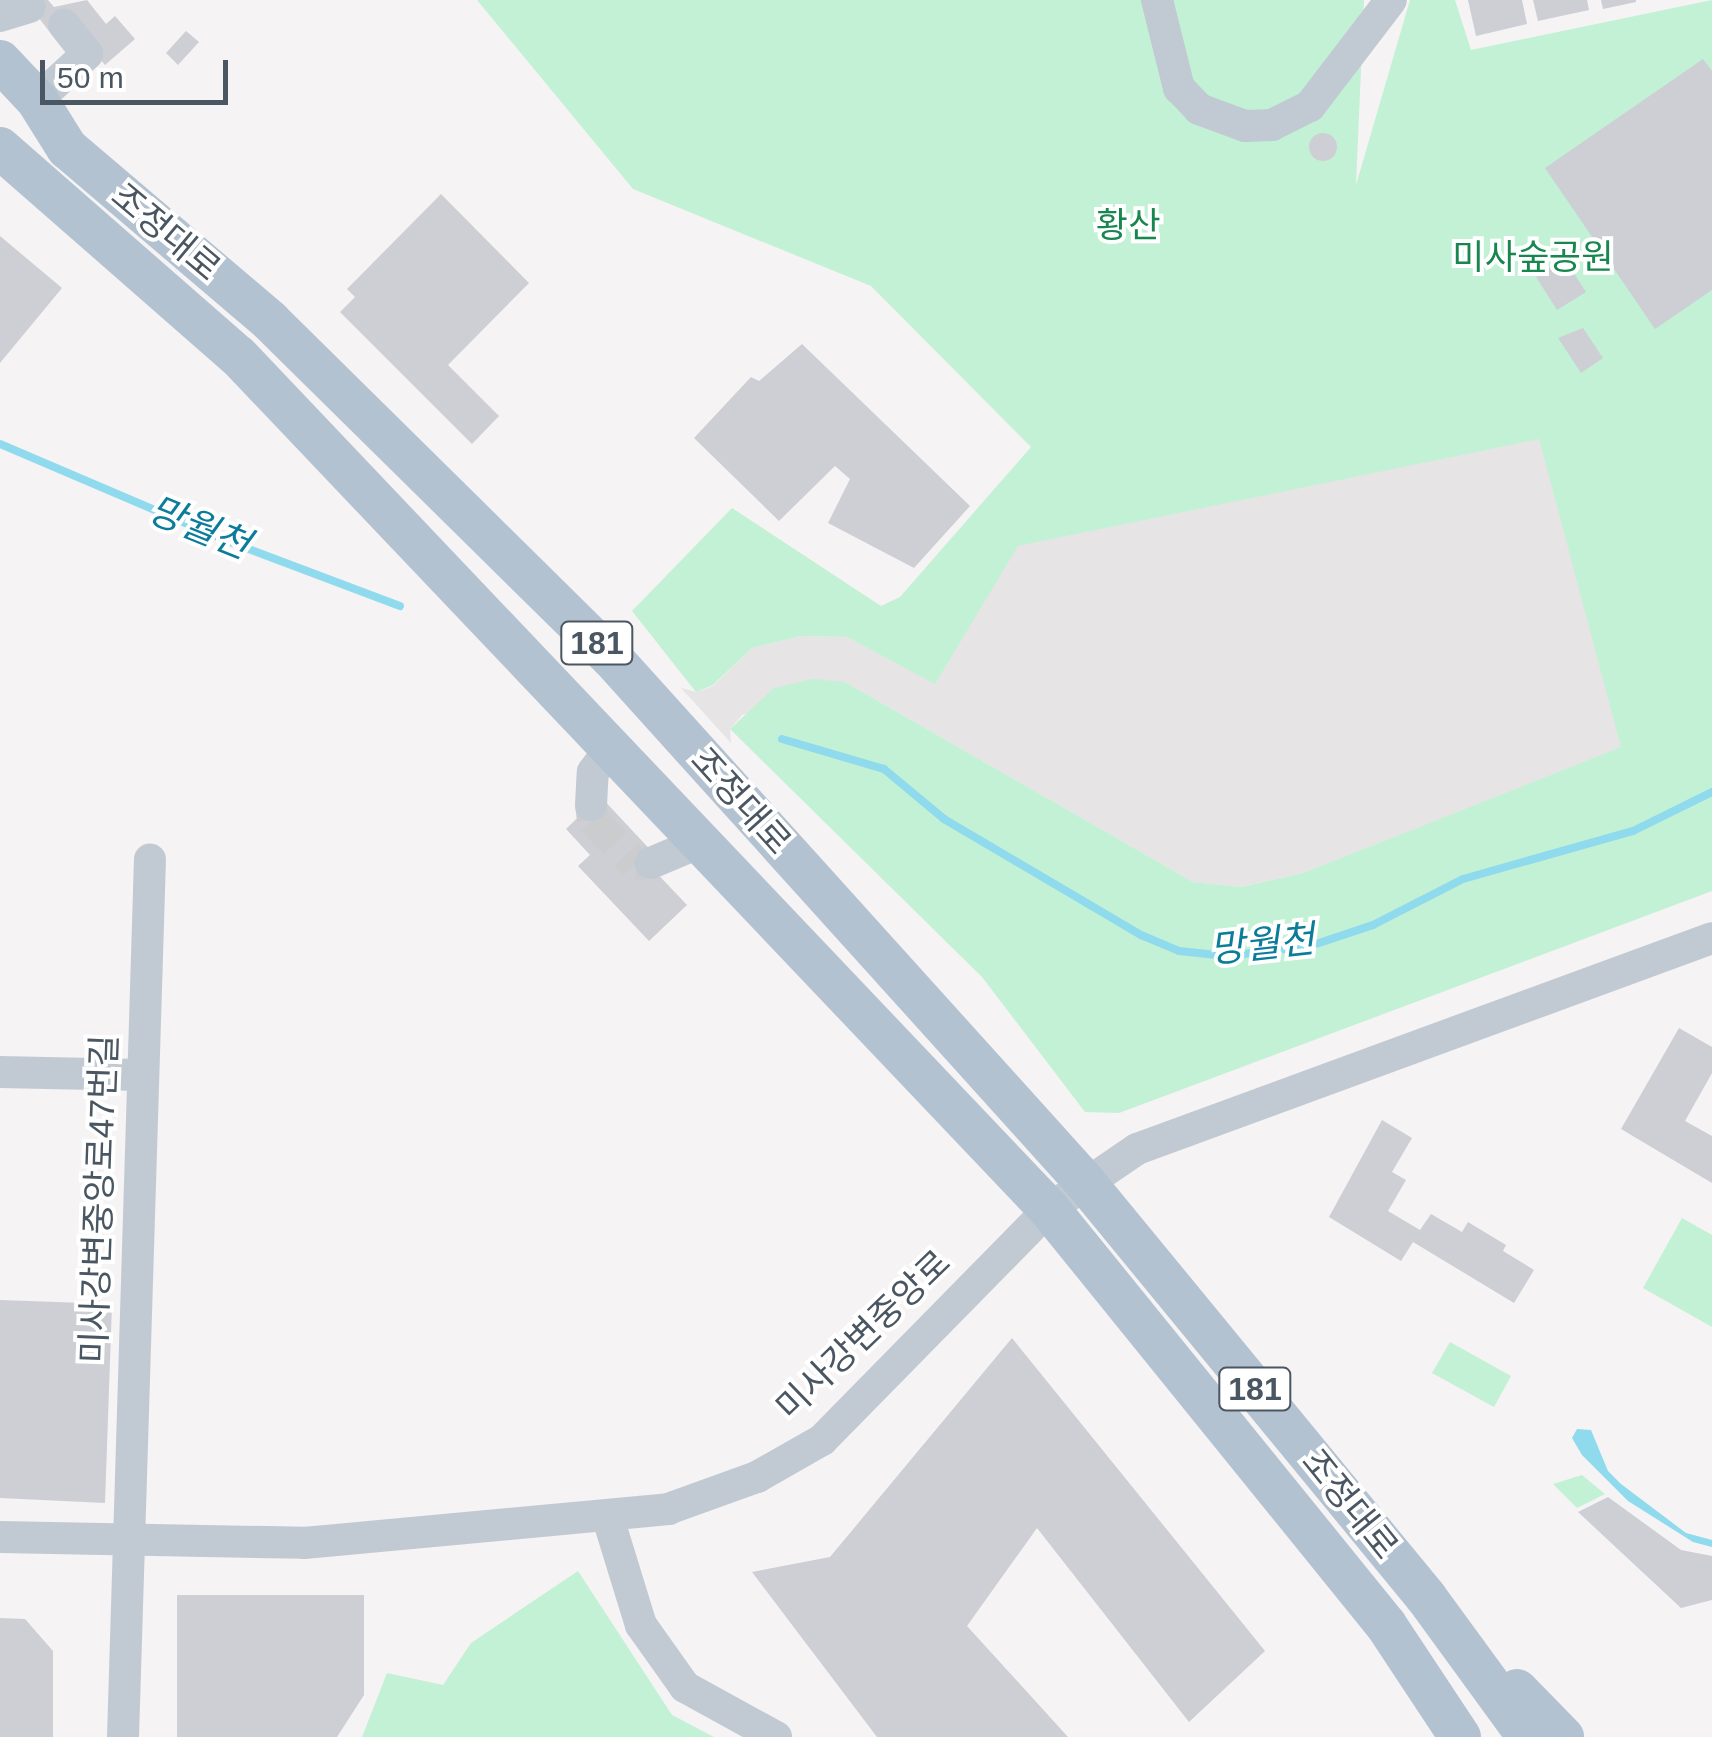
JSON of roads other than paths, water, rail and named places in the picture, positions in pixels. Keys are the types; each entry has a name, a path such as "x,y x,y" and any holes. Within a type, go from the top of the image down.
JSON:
{"main road":[{"name":"조정대로","path":"0,62 19,93 66,148 270,321 611,657 1084,1181 1426,1597 1528,1737"},
{"name":"조정대로","path":"0,148 238,356 1049,1209 1476,1737"},
{"name":"조정대로","path":"1426,1597 1564,1737"},
{"name":"조정대로","path":"1386,1625 1460,1737"}],"street":[{"path":"1157,0 1179,88 1199,108 1245,126 1272,124 1310,106 1391,0"},
{"path":"19,93 88,54 64,25"},
{"path":"591,805 593,772 611,747"},
{"path":"651,863 701,842"},
{"name":"미사강변중앙로47번길","path":"123,1737 150,860"},
{"name":"미사강변중앙로","path":"0,1537 304,1544 608,1518 668,1508 757,1477 822,1440 1049,1209 1084,1181 1137,1149 1251,1103 1712,938"},
{"path":"0,1072 141,1075"},
{"path":"608,1518 641,1625 685,1687 776,1737"}],"water":[{"path":"1577,1429 1591,1430 1608,1471 1621,1484 1686,1533 1712,1540 1712,1547 1693,1542 1628,1501 1582,1455 1572,1438"}],"waterway":[{"name":"망월천","path":"0,444 225,540 400,606"},
{"name":"망월천","path":"782,739 884,769 944,819 1141,935 1179,951 1227,956 1310,946 1373,925 1463,879 1633,831 1712,792"}],"tunnel":[{"path":"591,805 593,820 635,864 651,863"}],"park label":[{"name":"황산","path":"1128,225"},
{"name":"미사숲공원","path":"1533,257"}]}
